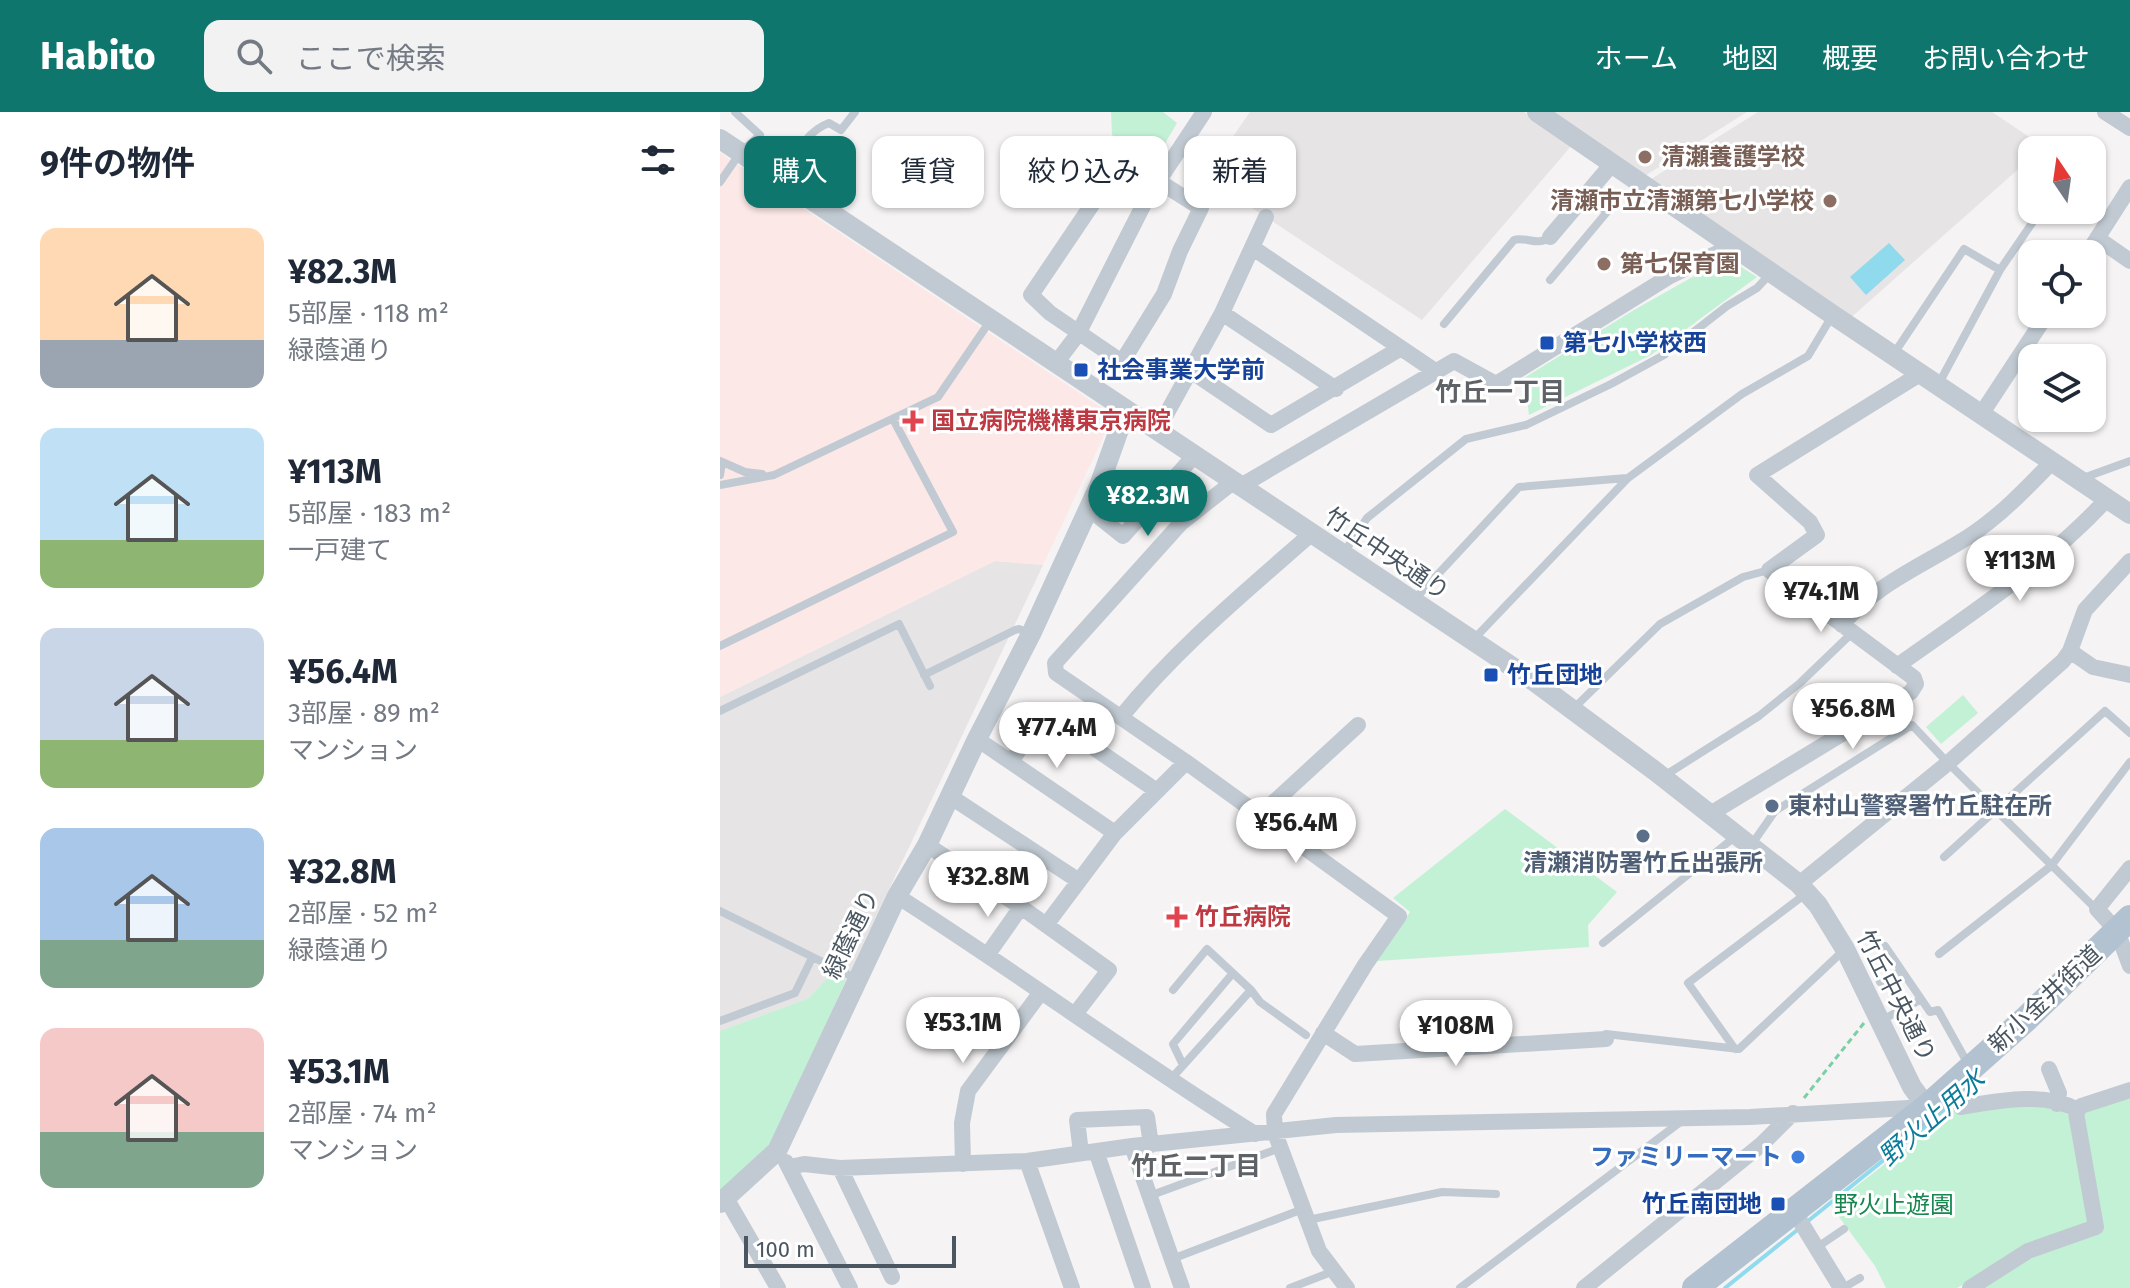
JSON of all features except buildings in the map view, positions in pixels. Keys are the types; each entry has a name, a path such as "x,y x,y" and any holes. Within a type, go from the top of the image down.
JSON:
{"main road":[{"name":"新小金井街道","path":"1703,1286 1799,1221 2026,1019 2124,941"}],"street":[{"path":"1168,166 1204,112"},
{"path":"1537,112 2130,514"},
{"path":"2105,112 2130,128"},
{"name":"竹丘中央通り","path":"720,139 744,156"},
{"path":"1550,237 1612,164"},
{"path":"1090,208 1031,295 1078,334 1122,362 1164,294 1201,208 1168,187"},
{"path":"2130,187 2097,238 2130,261"},
{"name":"竹丘中央通り","path":"824,208 1572,710 1804,888 1845,949 1912,1087 1927,1107"},
{"path":"1056,363 1078,334 1142,208"},
{"path":"1157,431 1222,313 1266,217"},
{"path":"1347,1288 1319,1251 1278,1140 1274,1114 1315,1034 1399,916 1186,762 1056,673 1055,663 1181,523 1236,484 1454,361 1496,384 1670,276 1732,246"},
{"path":"1253,248 1435,371"},
{"path":"1222,313 1336,389"},
{"path":"1982,413 2038,328"},
{"path":"1191,371 1271,425 1401,348"},
{"path":"1710,814 1911,692 1916,684 1914,678 1769,570 1817,535 1810,522 1757,475 1920,374"},
{"name":"緑蔭通り","path":"723,1200 784,1159 857,980 1031,634 1099,486 1126,410"},
{"path":"1088,508 1123,536 1194,456"},
{"path":"1847,629 1857,606 1873,593 1971,535 2051,463"},
{"path":"1897,666 2038,564 2076,532 2107,499"},
{"path":"1121,717 1145,688 1204,629 1311,534"},
{"path":"1804,888 2063,661 2070,651 2085,610 2130,561"},
{"path":"2070,651 2093,667 2130,675"},
{"path":"1011,762 1043,713 1157,791"},
{"path":"1260,815 1358,725"},
{"path":"977,739 1115,833"},
{"path":"1046,925 1115,833 1186,762"},
{"path":"951,797 1079,881"},
{"path":"927,845 1109,970 1076,1013"},
{"path":"2124,941 2097,909 2130,868"},
{"path":"897,896 1076,1013 1170,1080 1255,1134 1278,1140 1336,1125 1685,1119 1927,1107"},
{"path":"988,954 1021,907"},
{"path":"963,1164 962,1123 968,1091 1041,992"},
{"path":"1315,1034 1355,1054 1606,1037"},
{"path":"2049,1069 2059,1093 2057,1104"},
{"path":"1970,1288 2028,1251 2096,1227 2076,1113 2081,1106 2130,1090"},
{"path":"1961,1107 2020,1098 2078,1110"},
{"path":"1584,1288 1762,1144 1793,1113"},
{"path":"1143,1288 1077,1120 1147,1117 1151,1145"},
{"path":"784,1159 840,1168 1027,1161 1132,1146 1255,1134"},
{"path":"1132,1146 1182,1288"},
{"path":"784,1159 850,1288"},
{"path":"1027,1161 1072,1288"},
{"path":"840,1168 892,1277"},
{"path":"723,1200 778,1288"},
{"path":"1799,1221 1842,1288"}],"lane":[{"path":"720,182 740,153 760,135 735,112"},
{"path":"809,136 818,127 829,123 841,130 855,112"},
{"path":"1550,280 1607,212 1586,196"},
{"path":"1938,385 2000,270 2031,224"},
{"path":"1444,324 1514,240 1522,238 1540,242 1550,237"},
{"path":"1893,356 1964,249 2000,270"},
{"path":"1343,555 1367,518 1466,439 1526,425 1664,355 1727,306 1757,288 1771,273"},
{"path":"1471,641 1628,478 1742,394 1808,356 1833,315"},
{"path":"720,485 774,475 938,397 991,321"},
{"path":"720,646 953,532 893,419"},
{"path":"2078,480 2130,461"},
{"path":"720,475 721,462 745,472 774,475"},
{"path":"1412,602 1519,487 1628,478"},
{"path":"1572,710 1660,624 1743,577 1769,570"},
{"path":"720,711 899,624 930,686"},
{"path":"1663,777 1759,716 1800,683 1847,629"},
{"path":"924,675 1015,630 1031,634"},
{"path":"1944,857 2105,711 2130,733"},
{"path":"1603,943 1743,841 1775,811 1912,725 2097,909"},
{"path":"1939,954 2051,866 2130,762"},
{"path":"1735,1049 1688,983 1804,888"},
{"path":"720,911 857,980"},
{"path":"1885,946 1920,1000 1930,1012 1938,1010 1971,1068"},
{"path":"1173,990 1207,949 1260,1002 1315,1034"},
{"path":"1606,1037 1739,1049 1845,949"},
{"path":"720,1021 795,993 812,958"},
{"path":"1880,982 1901,971"},
{"path":"1183,1065 1173,1044 1233,973"},
{"path":"1170,1080 1251,990"},
{"path":"1877,1016 1920,1000"},
{"path":"1460,1288 1685,1119"},
{"path":"1149,1196 1278,1140"},
{"path":"1172,1259 1305,1215 1442,1192 1496,1194"},
{"path":"1816,1248 1844,1229"},
{"path":"1290,1288 1334,1271"},
{"path":"1842,1288 1860,1278"}],"path":[{"path":"1793,1113 1877,1016"}],"shaded area":[{"path":"1250,112 1524,112 1572,145 1422,320 1252,208 1296,208 1296,136 1233,136"},
{"name":"清瀬養護学校","path":"1549,112 1747,112 1643,177"},
{"name":"清瀬市立清瀬第七小学校","path":"1758,112 1992,112 2028,136 2018,136 2018,169 1847,321 1648,181"},
{"name":"国立病院機構東京病院","path":"720,153 744,169 744,208 802,208 1106,411 1106,431 1043,565 995,561 720,697"},
{"path":"995,561 1043,565 846,980 829,976 809,998 720,1031 720,697"}],"green space":[{"path":"1111,112 1163,112 1177,123 1168,138 1112,135"},
{"path":"1735,263 1757,277 1651,355 1529,415 1524,378 1634,310 1712,266"},
{"path":"1963,695 1978,713 1941,744 1926,727"},
{"path":"1505,809 1617,892 1588,925 1589,947 1377,961 1410,912 1393,898"},
{"path":"829,976 846,980 769,1149 720,1191 720,1031 809,998"},
{"name":"野火止遊園","path":"2130,1097 2130,1288 1973,1288 2016,1257 1957,1288 1886,1288 1875,1266 1831,1206 1957,1108 2019,1102 2063,1110 2069,1116"}],"water":[{"path":"1889,243 1905,260 1866,295 1850,277"}],"waterway":[{"name":"野火止用水","path":"1808,1221 1961,1094"},
{"name":"野火止用水","path":"1725,1288 1801,1227"}],"place":[{"name":"清瀬養護学校","path":"1645,157"},
{"name":"清瀬市立清瀬第七小学校","path":"1830,201"},
{"name":"第七保育園","path":"1604,264"},
{"name":"第七小学校西","path":"1547,343"},
{"name":"社会事業大学前","path":"1081,370"},
{"name":"国立病院機構東京病院","path":"913,421"},
{"name":"竹丘団地","path":"1491,675"},
{"name":"東村山警察署竹丘駐在所","path":"1772,806"},
{"name":"清瀬消防署竹丘出張所","path":"1643,836"},
{"name":"竹丘病院","path":"1177,917"},
{"name":"ファミリーマート","path":"1798,1157"},
{"name":"竹丘南団地","path":"1778,1204"}],"district":[{"name":"竹丘一丁目","path":"1500,392"},
{"name":"竹丘二丁目","path":"1196,1166"}]}
